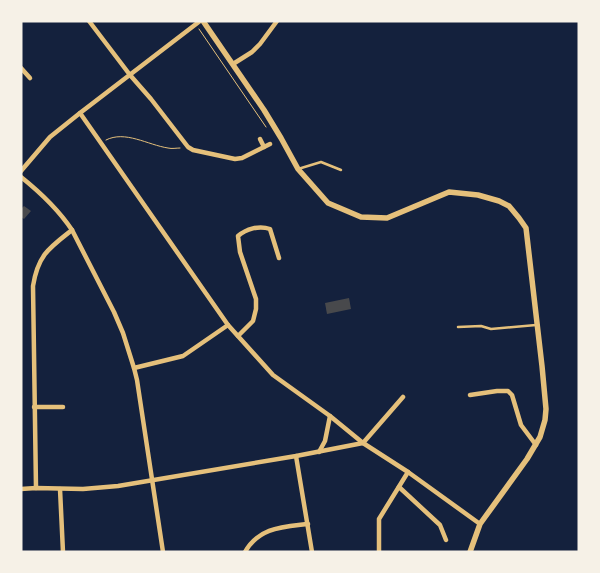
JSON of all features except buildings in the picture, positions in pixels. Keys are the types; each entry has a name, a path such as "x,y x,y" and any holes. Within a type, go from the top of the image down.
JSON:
{"street":[{"path":"89,21 188,147 193,150 235,159 242,158 270,144"},
{"path":"233,64 252,52 276,21"},
{"path":"21,171 50,137 200,22 233,64 282,138 298,169 328,203 361,217 387,218 449,192 478,195 509,206 526,228 542,366 546,409 545,420 536,445 480,524 470,552"},
{"path":"21,68 30,78"},
{"path":"80,113 228,325 273,375 330,416 363,443 408,472 480,524"},
{"path":"260,139 264,147"},
{"path":"21,178 51,203 72,230 123,333 137,380 163,552"},
{"path":"238,336 253,321 256,309 256,299 240,252 238,236 243,231 263,226 270,229 279,258"},
{"path":"36,488 33,286 39,263 45,253 72,230"},
{"path":"134,368 183,356 228,325"},
{"path":"470,395 497,391 508,392 512,395 521,425 536,445"},
{"path":"21,489 110,488 363,443 403,397"},
{"path":"34,408 63,407"},
{"path":"319,452 325,441 330,416"},
{"path":"296,456 312,552"},
{"path":"379,551 379,519 408,472"},
{"path":"399,487 440,525 446,540"},
{"path":"60,489 63,552"},
{"path":"245,552 257,537 272,528 308,524"}],"lane":[{"path":"298,169 321,162 341,170"},
{"path":"458,327 481,326 490,329 537,325"}],"path":[{"path":"200,22 269,132"},
{"path":"102,144 112,137 119,136 170,148 188,147"}]}
